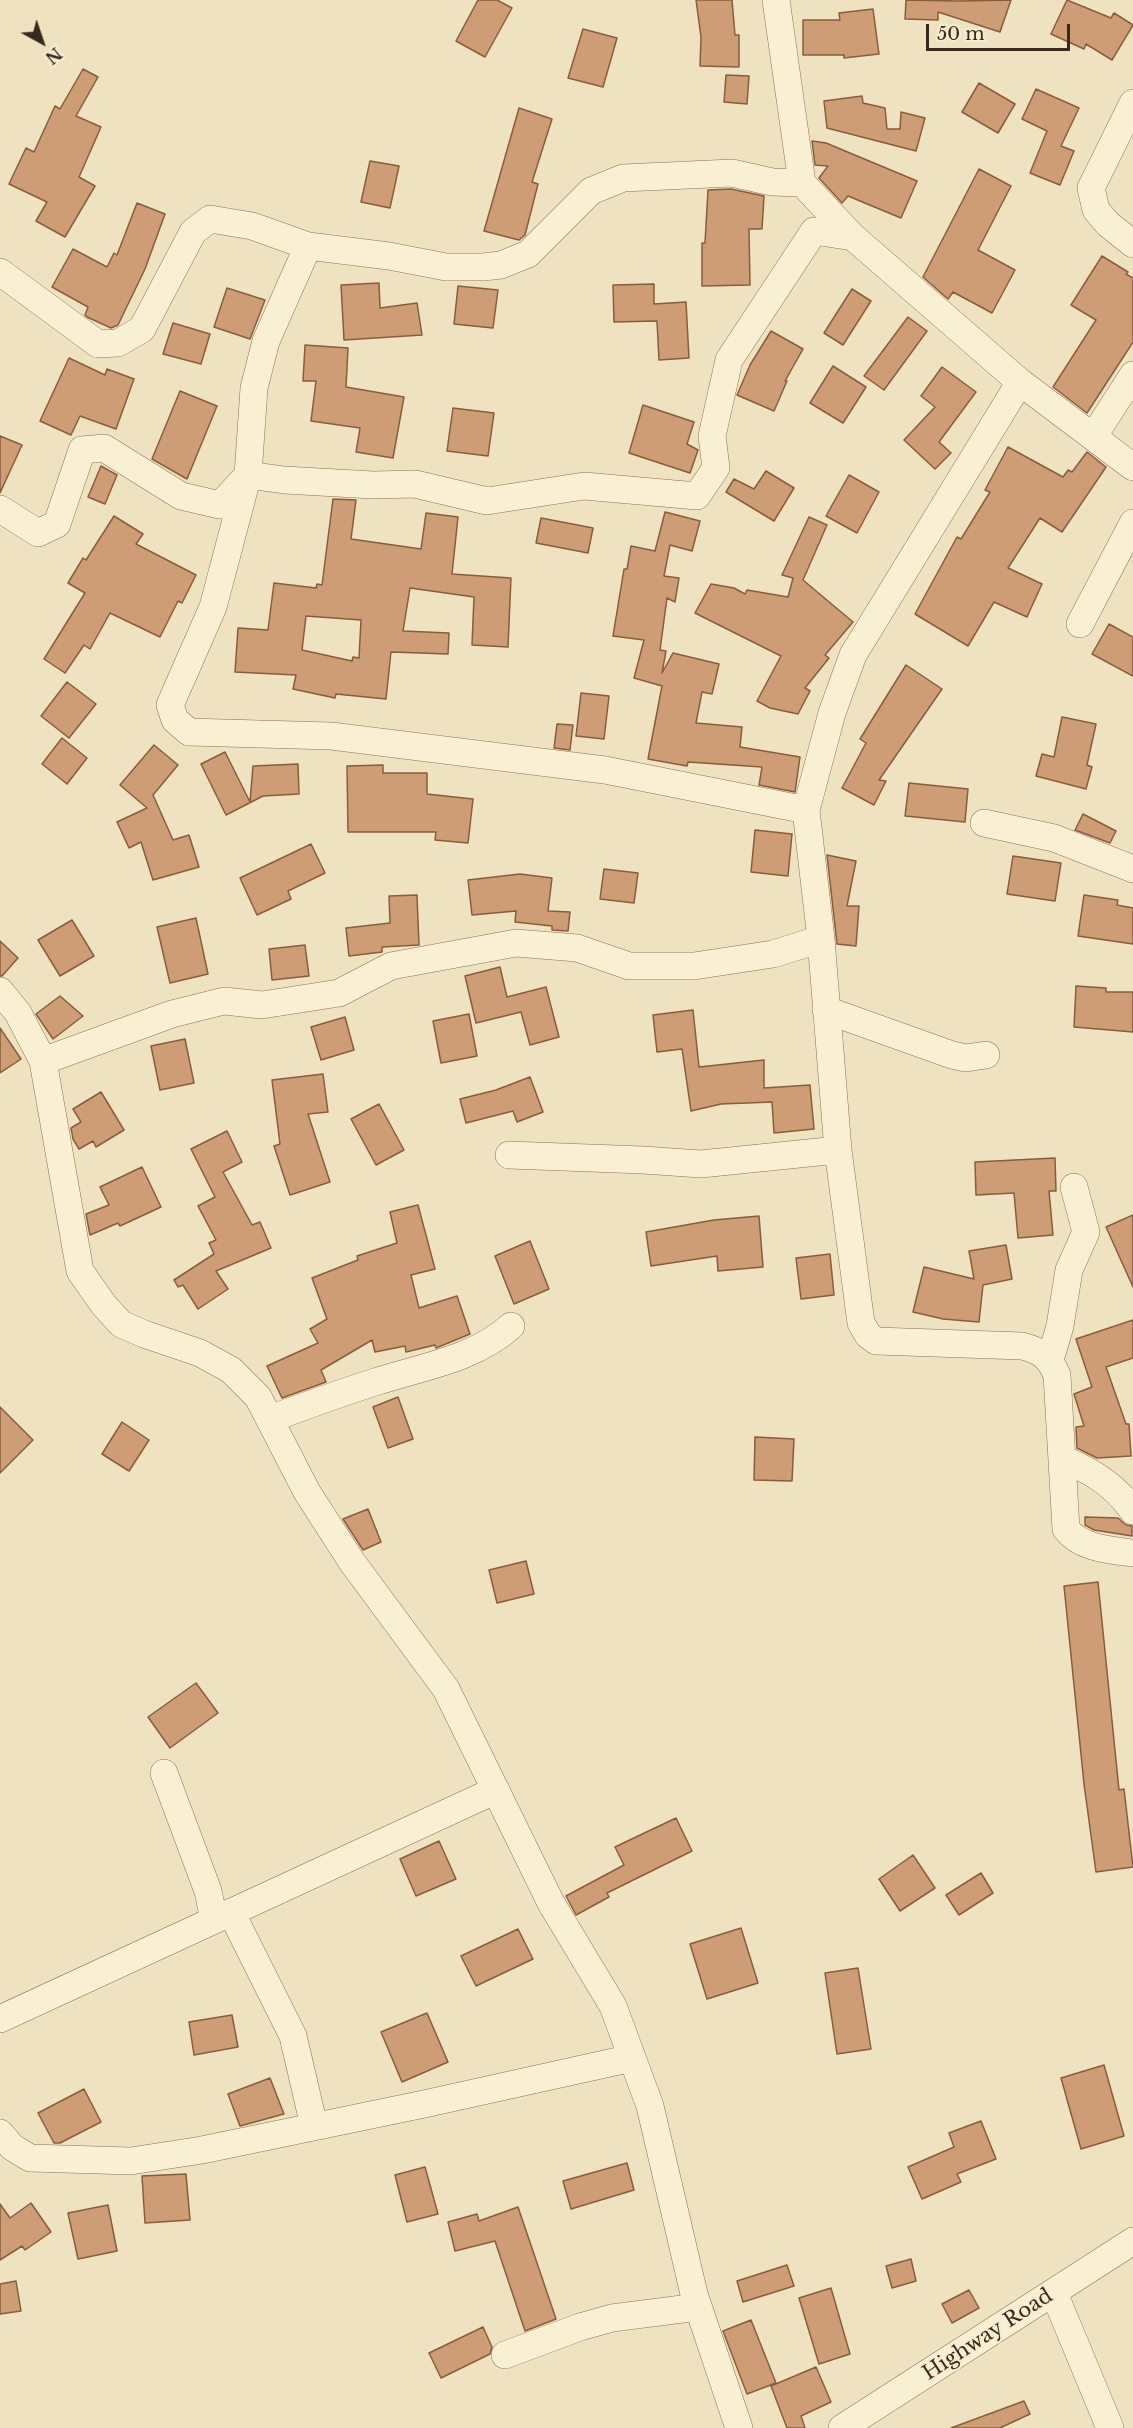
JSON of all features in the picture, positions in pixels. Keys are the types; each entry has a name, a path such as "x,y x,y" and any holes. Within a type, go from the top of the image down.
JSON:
{"street":[{"path":"776,0 802,183 853,237 1020,382 1133,467"},
{"path":"1133,103 1091,188 1096,210 1108,224 1133,244"},
{"path":"0,272 98,344 118,343 142,329 193,232 210,219 252,226 308,246 389,256 446,267 501,265 528,254 591,191 623,178 732,173 772,182 802,183"},
{"path":"248,475 340,483 415,484 487,501 584,486 697,496 716,468 712,436 729,360 814,231 853,237"},
{"path":"308,246 266,341 254,388 248,475 213,607 170,705 175,720 189,732 331,736 605,770 806,810"},
{"path":"1093,437 1133,375"},
{"path":"1020,382 853,655 832,713 806,810 821,939 838,1150 861,1323 868,1335 876,1341 885,1342 1022,1346 1040,1350 1050,1360 1057,1375 1066,1529 1073,1538 1083,1543 1133,1553"},
{"path":"0,509 38,533 57,524 82,450 104,448 181,496 220,505 248,475"},
{"path":"1080,624 1133,523"},
{"path":"984,823 1054,838 1133,869"},
{"path":"43,1061 172,1014 214,1003 224,1001 262,1005 339,993 391,966 516,943 577,948 629,966 694,966 773,954 821,939"},
{"path":"0,992 18,1013 43,1061 80,1272 121,1324 200,1353 231,1370 258,1396 307,1492 352,1562 446,1689 551,1903 612,2006 650,2106 698,2307 739,2428"},
{"path":"826,1010 952,1055 966,1058 986,1055"},
{"path":"509,1155 700,1164 838,1150"},
{"path":"1050,1360 1060,1326 1070,1270 1086,1232 1074,1188"},
{"path":"270,1419 376,1381 432,1366 497,1339 512,1326"},
{"path":"1062,1459 1086,1469 1117,1491 1133,1511"},
{"path":"164,1773 208,1891 293,2036 314,2126"},
{"path":"0,2019 496,1790"},
{"path":"0,2133 12,2147 30,2158 131,2161 202,2150 632,2058"},
{"name":"Highway Road","path":"842,2428 1133,2241"},
{"path":"1054,2293 1110,2428"},
{"path":"505,2355 580,2326 612,2318 698,2307"}],"building":[{"path":"478,0 497,0 512,8 485,57 456,41"},
{"path":"696,0 732,0 735,35 739,35 739,67 700,66 701,37"},
{"path":"906,0 1011,0 1000,32 938,12 938,20 905,19"},
{"path":"1067,0 1111,18 1114,13 1133,25 1112,60 1086,44 1084,49 1051,34"},
{"path":"873,9 879,54 844,58 844,55 803,55 803,20 840,20 839,13"},
{"path":"583,29 617,38 603,87 568,78"},
{"path":"83,69 98,77 76,116 101,127 79,177 95,186 65,237 36,221 47,202 9,184 26,148 34,152 55,106 60,109"},
{"path":"726,75 749,76 747,104 724,102"},
{"path":"979,83 1015,104 998,133 962,112"},
{"path":"1036,89 1079,108 1061,146 1074,151 1060,185 1030,173 1047,131 1022,119"},
{"path":"862,96 863,103 885,108 887,129 900,129 901,112 925,118 916,151 827,128 824,101"},
{"path":"519,108 552,119 532,182 538,184 525,235 519,240 484,231"},
{"path":"812,141 826,143 917,181 901,218 848,196 842,203 819,178 828,166 815,165"},
{"path":"370,161 399,166 390,208 361,202"},
{"path":"979,169 1011,186 978,250 1015,270 992,313 953,292 948,299 923,277"},
{"path":"731,189 764,196 762,229 749,229 750,285 702,286 702,243 705,243 708,190"},
{"path":"137,203 165,214 145,269 118,325 111,328 87,317 85,315 88,307 52,287 73,249 107,267 114,253 117,255"},
{"path":"1102,256 1128,272 1126,274 1133,278 1133,342 1087,413 1053,387 1096,320 1071,305"},
{"path":"379,283 380,308 417,303 422,335 344,340 341,285"},
{"path":"654,284 654,304 686,302 689,358 659,360 657,321 614,322 613,285"},
{"path":"458,286 498,290 493,328 454,324"},
{"path":"227,288 265,300 250,339 214,327"},
{"path":"852,289 871,301 843,345 824,333"},
{"path":"908,317 927,331 884,390 864,376"},
{"path":"173,323 210,334 201,364 163,354"},
{"path":"771,331 803,349 785,381 787,381 774,411 737,395 750,365"},
{"path":"305,345 348,348 346,387 404,397 393,458 356,452 360,428 311,421 316,381 303,381"},
{"path":"69,358 105,375 107,369 134,379 116,429 80,416 71,435 40,421"},
{"path":"833,366 866,387 843,423 810,403"},
{"path":"942,367 976,392 939,442 951,453 935,469 904,440 935,407 921,396"},
{"path":"180,391 217,406 187,479 152,459"},
{"path":"643,405 694,422 687,444 698,450 690,473 629,453"},
{"path":"453,408 494,413 488,456 447,451"},
{"path":"0,436 22,445 0,493"},
{"path":"1008,447 1063,477 1068,470 1072,472 1087,452 1106,467 1062,532 1040,518 1008,568 1042,584 1027,617 994,602 968,646 915,614 957,537 961,539 990,492 985,490"},
{"path":"101,466 117,475 105,504 88,497"},
{"path":"766,471 794,488 774,521 726,492 734,479 754,489"},
{"path":"849,475 879,492 857,533 826,516"},
{"path":"333,499 356,500 351,539 421,549 426,513 458,517 452,574 511,578 508,647 472,645 474,597 410,588 403,631 449,633 448,654 391,652 386,699 336,694 335,698 293,689 296,675 235,672 238,628 268,630 274,583 316,588 317,584 322,585","holes":["306,616 361,620 359,658 353,657 352,661 302,650"]},
{"path":"665,512 700,521 692,551 670,545 664,576 679,578 675,602 667,598 660,650 666,651 662,673 673,653 719,664 712,694 702,692 696,723 742,727 740,747 800,757 795,792 759,785 762,767 688,762 687,766 648,759 662,686 634,678 644,640 613,636 624,569 627,569 631,546 655,551"},
{"path":"114,516 143,534 136,544 196,575 182,603 178,601 160,637 110,613 90,649 84,645 65,673 44,659 85,593 68,583 83,558 86,560"},
{"path":"809,517 827,525 803,580 853,622 825,655 829,658 805,688 810,691 798,714 770,708 757,701 781,656 695,613 711,584 734,588 745,594 747,590 788,597 793,578 782,575"},
{"path":"541,518 593,528 588,553 536,543"},
{"path":"1109,624 1133,637 1133,676 1092,654"},
{"path":"906,665 942,689 879,780 886,781 874,805 842,788 866,743 860,739"},
{"path":"67,682 96,704 69,738 41,716"},
{"path":"581,693 609,696 604,739 576,736"},
{"path":"1062,717 1096,724 1087,765 1092,767 1086,789 1036,776 1042,754 1054,757"},
{"path":"557,724 573,725 570,750 554,748"},
{"path":"62,738 87,758 67,784 42,764"},
{"path":"154,745 178,765 153,795 173,840 189,835 199,867 153,880 141,842 129,848 117,822 147,808 120,785"},
{"path":"225,752 250,802 253,766 298,764 299,794 263,796 226,815 201,764"},
{"path":"383,765 383,773 427,773 427,794 473,799 468,843 435,840 436,832 348,832 347,766"},
{"path":"909,783 968,789 965,822 905,816"},
{"path":"1083,814 1116,831 1110,843 1075,830"},
{"path":"755,830 792,834 788,876 751,872"},
{"path":"311,844 325,873 288,891 291,899 257,915 240,878"},
{"path":"827,855 856,861 847,906 859,906 856,946 837,944"},
{"path":"1013,856 1061,863 1055,901 1007,894"},
{"path":"604,869 638,873 634,903 600,899"},
{"path":"520,874 552,878 548,911 570,912 568,931 552,930 552,926 515,922 516,911 472,915 468,880"},
{"path":"417,895 419,945 382,947 382,952 349,956 346,928 390,923 389,896"},
{"path":"1084,895 1118,900 1117,905 1133,908 1133,944 1078,936"},
{"path":"196,918 208,974 170,983 157,927"},
{"path":"72,920 94,956 60,976 38,940"},
{"path":"0,941 18,958 2,976 0,976"},
{"path":"305,945 309,976 272,980 269,949"},
{"path":"500,967 507,997 546,987 559,1037 530,1045 521,1012 476,1023 465,976"},
{"path":"1076,986 1106,988 1106,992 1133,992 1133,1032 1074,1027"},
{"path":"60,996 83,1016 53,1039 36,1014"},
{"path":"693,1010 699,1067 764,1060 764,1088 810,1085 814,1129 774,1133 772,1102 721,1104 691,1111 682,1049 657,1052 653,1015"},
{"path":"469,1014 477,1056 441,1063 433,1021"},
{"path":"345,1017 354,1050 321,1060 311,1027"},
{"path":"0,1028 21,1059 0,1073"},
{"path":"185,1039 194,1083 160,1090 151,1046"},
{"path":"323,1074 328,1112 308,1114 330,1182 290,1195 274,1146 280,1144 272,1080"},
{"path":"530,1077 543,1112 517,1122 513,1111 466,1123 460,1099 496,1090"},
{"path":"101,1092 124,1130 96,1147 93,1141 79,1149 73,1139 71,1128 81,1122 73,1109"},
{"path":"379,1104 404,1150 376,1165 351,1119"},
{"path":"227,1131 242,1162 223,1172 252,1225 260,1222 271,1248 216,1271 228,1289 198,1309 183,1285 178,1287 174,1280 214,1254 209,1243 216,1240 198,1206 215,1197 191,1149"},
{"path":"1055,1158 1056,1191 1049,1191 1053,1235 1018,1238 1014,1193 976,1195 975,1162"},
{"path":"142,1167 161,1207 120,1226 118,1223 90,1235 86,1214 109,1205 100,1187"},
{"path":"418,1205 435,1269 411,1275 419,1308 457,1296 470,1334 436,1348 435,1345 406,1352 405,1346 375,1352 372,1340 321,1370 326,1382 282,1398 267,1366 318,1343 310,1329 327,1319 312,1278 358,1260 357,1256 397,1243 390,1212"},
{"path":"1133,1215 1133,1287 1106,1227"},
{"path":"759,1216 763,1267 718,1271 717,1256 651,1266 646,1232 714,1220"},
{"path":"530,1241 549,1289 514,1304 495,1256"},
{"path":"1006,1245 1012,1279 983,1285 979,1322 943,1319 913,1312 924,1267 974,1279 969,1251"},
{"path":"830,1254 834,1295 801,1299 796,1258"},
{"path":"1133,1320 1133,1358 1106,1367 1126,1424 1129,1424 1131,1456 1097,1458 1077,1448 1076,1427 1084,1426 1074,1394 1092,1387 1076,1339"},
{"path":"398,1397 413,1439 388,1448 373,1407"},
{"path":"0,1407 33,1440 0,1473"},
{"path":"122,1422 149,1440 129,1471 102,1454"},
{"path":"755,1437 794,1439 792,1481 754,1480"},
{"path":"368,1509 381,1542 363,1550 343,1519"},
{"path":"1085,1517 1118,1518 1126,1525 1132,1526 1132,1536 1094,1530 1085,1525"},
{"path":"526,1561 534,1594 497,1603 489,1570"},
{"path":"1098,1582 1119,1790 1124,1789 1133,1867 1096,1872 1084,1784 1064,1586"},
{"path":"196,1683 218,1713 170,1748 148,1717"},
{"path":"676,1818 692,1851 607,1893 609,1897 576,1915 566,1896 624,1865 615,1847"},
{"path":"439,1841 456,1879 416,1896 400,1859"},
{"path":"913,1855 935,1888 900,1911 879,1879"},
{"path":"981,1873 993,1893 959,1915 946,1895"},
{"path":"741,1928 758,1983 707,1999 690,1944"},
{"path":"518,1929 533,1959 476,1986 461,1956"},
{"path":"858,1968 871,2049 837,2054 825,1973"},
{"path":"427,2013 448,2062 402,2082 381,2032"},
{"path":"232,2015 238,2047 194,2055 189,2022"},
{"path":"1104,2065 1124,2136 1081,2149 1061,2078"},
{"path":"270,2078 284,2114 240,2126 228,2094"},
{"path":"84,2089 101,2122 60,2143 54,2143 38,2113"},
{"path":"981,2121 996,2159 957,2174 961,2182 922,2199 908,2167 954,2147 949,2133"},
{"path":"627,2163 634,2190 571,2209 563,2181"},
{"path":"425,2167 438,2214 407,2222 395,2175"},
{"path":"186,2174 190,2220 145,2223 142,2176"},
{"path":"31,2203 51,2232 25,2250 22,2246 0,2260 0,2204 10,2218"},
{"path":"108,2205 117,2251 78,2259 68,2213"},
{"path":"518,2207 556,2319 525,2331 495,2241 455,2251 448,2222 477,2214 479,2221"},
{"path":"911,2259 916,2281 892,2288 886,2266"},
{"path":"787,2265 794,2286 743,2302 737,2281"},
{"path":"16,2281 21,2311 0,2314 0,2284"},
{"path":"831,2288 850,2354 819,2364 799,2298"},
{"path":"969,2290 979,2308 952,2323 942,2304"},
{"path":"751,2320 776,2383 747,2394 723,2331"},
{"path":"483,2327 492,2347 490,2354 441,2378 429,2353"},
{"path":"816,2367 831,2402 801,2416 805,2428 787,2428 771,2386"},
{"path":"1024,2401 1030,2414 1000,2428 951,2428"}]}
